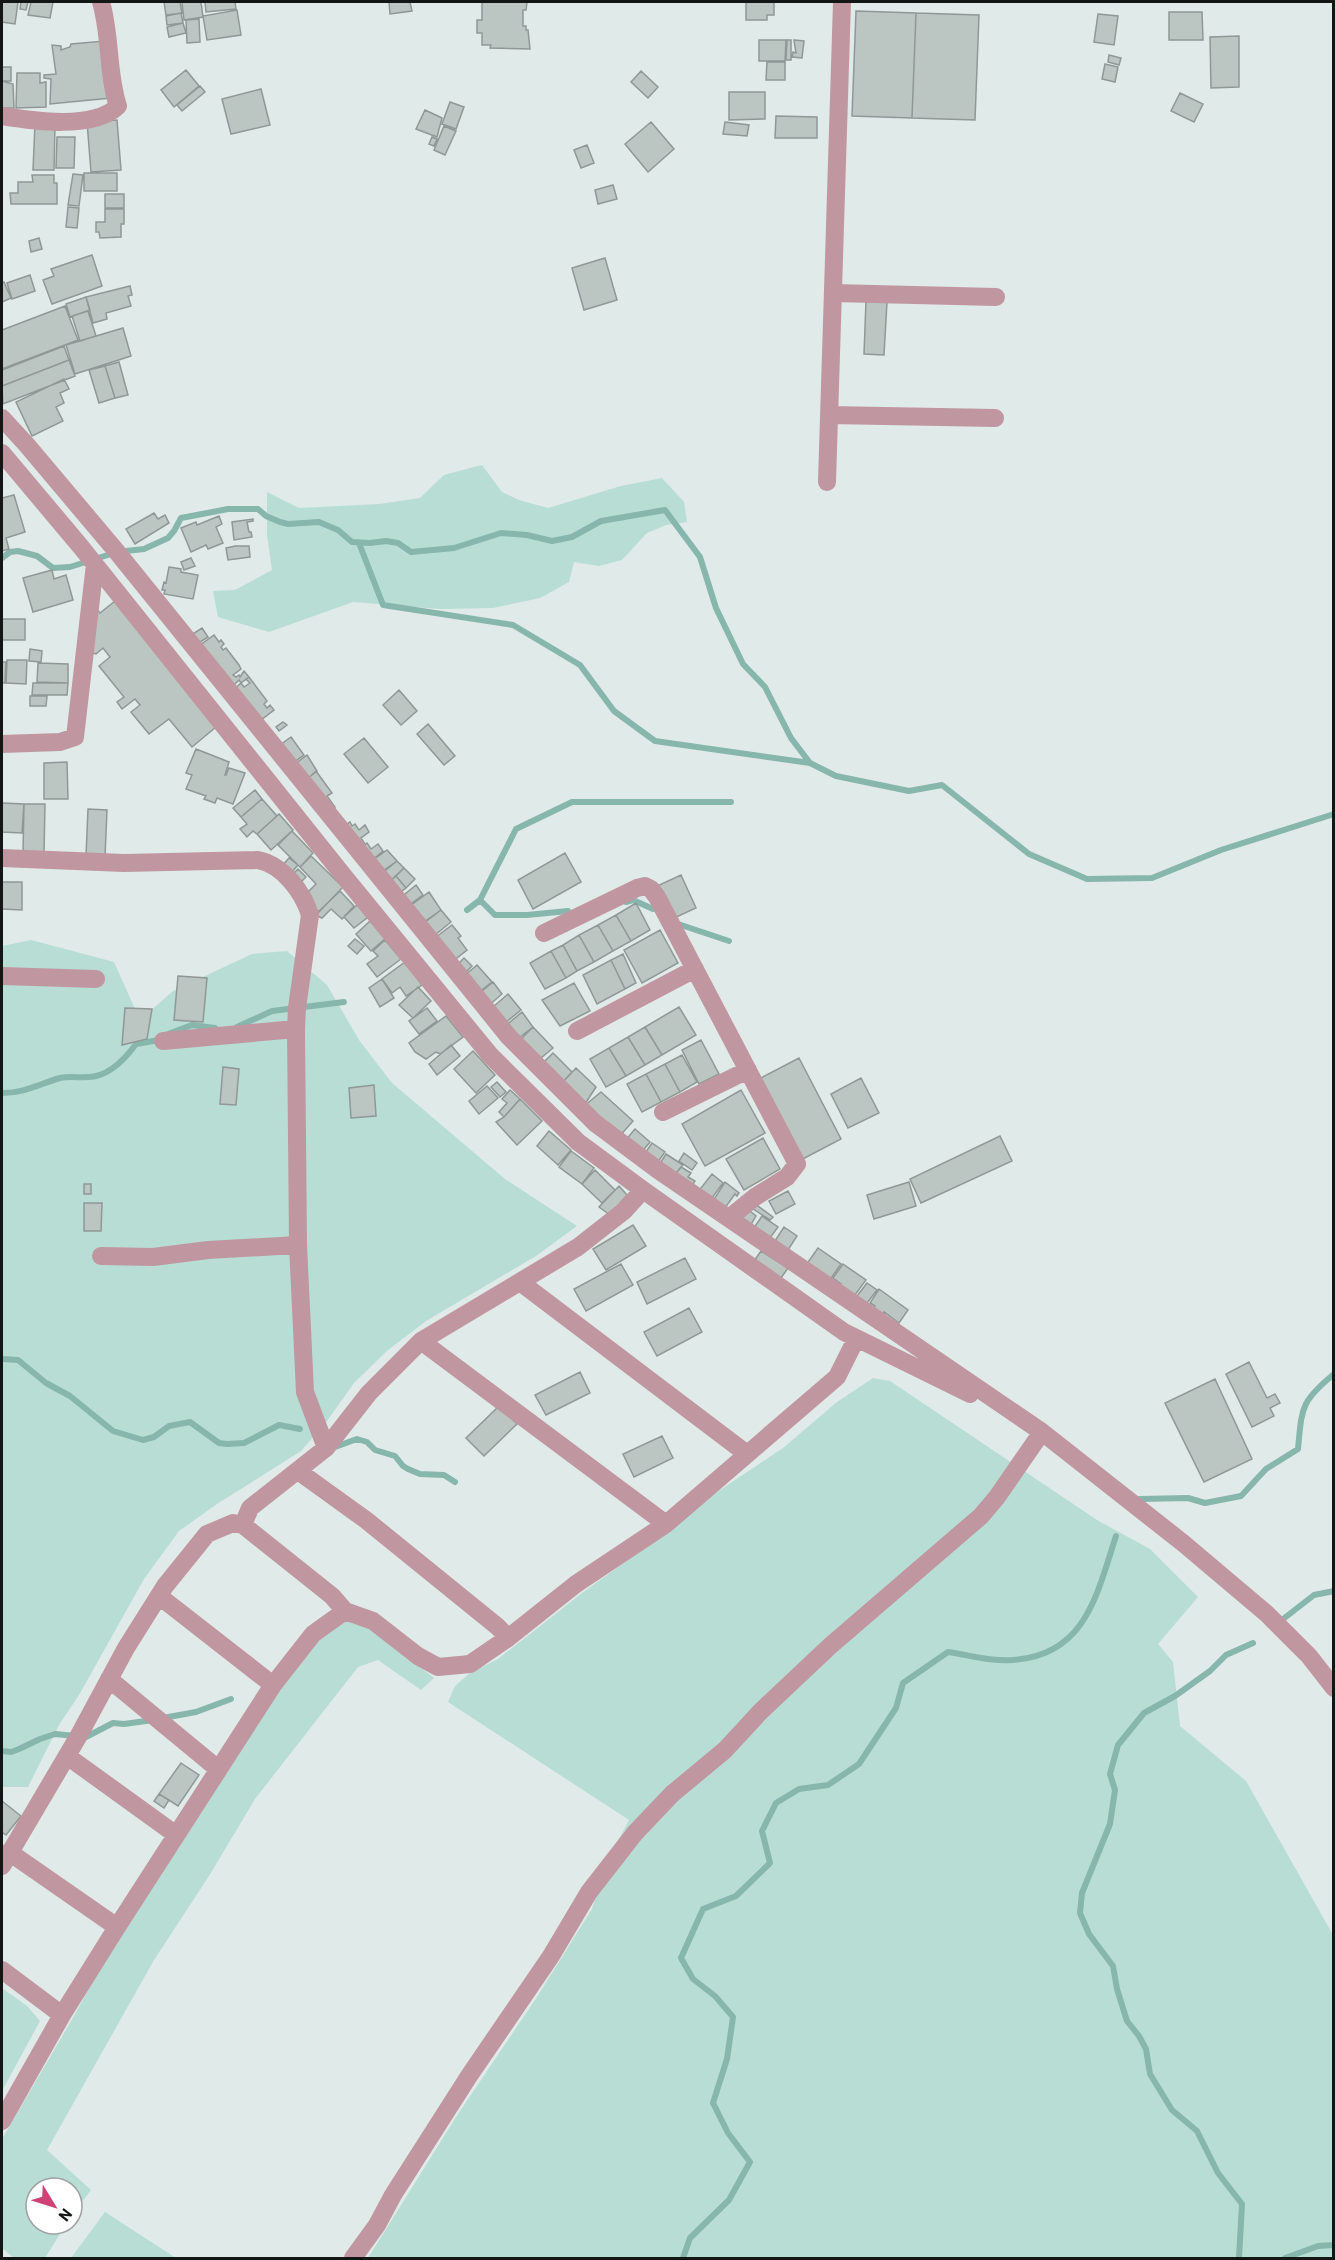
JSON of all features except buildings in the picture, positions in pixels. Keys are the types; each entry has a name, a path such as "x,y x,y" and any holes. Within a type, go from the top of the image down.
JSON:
{"street":[{"path":"2,116 78,121 109,115 118,106 111,73 106,20 101,2"},
{"path":"827,482 842,2"},
{"path":"833,293 996,297"},
{"path":"829,415 995,418"},
{"path":"2,418 117,552 509,1037 595,1123 658,1170 1042,1432 1182,1542 1268,1614 1310,1656 1334,1688"},
{"path":"2,453 95,564 490,1055 579,1142 643,1190 856,1339 1019,1417"},
{"path":"2,744 60,742 75,737 95,564"},
{"path":"2,858 124,863 258,860 270,862 286,876 308,907 310,915 296,1029 298,1245 305,1392 326,1448"},
{"path":"544,933 637,888 645,886 651,889 657,897 797,1164 787,1177 755,1197 729,1218"},
{"path":"577,1031 695,969"},
{"path":"2,976 96,979"},
{"path":"164,1041 296,1029"},
{"path":"663,1112 748,1070"},
{"path":"243,1525 250,1508 326,1448 369,1393 421,1341 578,1247 624,1212 643,1190"},
{"path":"101,1256 153,1257 208,1250 298,1245"},
{"path":"520,1282 747,1454"},
{"path":"117,1927 5,1859 67,1756 146,1614 186,1558 207,1534 233,1523 243,1525 332,1596 345,1611 373,1621 418,1656 438,1666 470,1664 508,1638 576,1584 666,1524 837,1377 856,1339"},
{"path":"421,1341 666,1524"},
{"path":"353,2259 381,2220 393,2194 470,2076 551,1956 589,1892 635,1833 672,1794 725,1750 760,1712 830,1647 981,1516 1042,1432"},
{"path":"298,1471 426,1567 508,1638"},
{"path":"159,1596 273,1685"},
{"path":"2,2121 62,2015 175,1834 273,1685 313,1634 345,1611"},
{"path":"109,1679 218,1769"},
{"path":"67,1756 175,1834"},
{"path":"2,1970 62,2015"}],"green space":[{"path":"482,465 502,492 519,500 548,508 621,486 662,478 684,502 687,522 666,525 647,533 622,560 599,566 574,562 569,582 540,598 493,608 440,609 353,602 269,632 218,617 213,591 235,590 272,570 267,535 267,492 299,508 379,504 420,498 444,475"},
{"path":"31,940 114,962 140,1020 173,991 252,954 287,951 327,985 359,1040 392,1083 505,1179 577,1226 536,1256 426,1321 388,1350 354,1383 327,1421 301,1451 179,1531 144,1579 79,1695 59,1725 28,1787 2,1787 2,946"},
{"path":"873,1378 890,1381 1097,1520 1150,1549 1198,1597 1158,1644 1173,1662 1180,1726 1246,1781 1333,1935 1333,2258 368,2258 456,2117 535,2000 592,1909 606,1864 629,1820 448,1702 455,1686 470,1673 498,1659 582,1593 660,1537 699,1504 783,1448 837,1402"},
{"path":"359,1619 434,1678 421,1690 378,1660 358,1667 255,1799 209,1876 154,1960 47,2150 76,2176 24,2176 24,2236 59,2236 45,2258 14,2258 2,2248 2,2139 100,1968 248,1731 315,1642 345,1621"},
{"path":"2,1988 27,2006 40,2021 2,2091"},
{"path":"84,2184 91,2190 84,2199"},
{"path":"105,2212 176,2258 71,2258"}],"waterway":[{"path":"2,558 10,552 18,551 37,556 53,568 70,567 117,552 144,549 168,538 181,518 228,509 258,509 266,516 288,524 319,522 338,530 352,542 398,543 411,552 454,548 501,533 527,535 552,541 572,537 601,521 665,510 700,557 716,608 743,664 765,687 791,738 810,763 836,776 909,791 942,785 1029,854 1087,879 1152,878 1221,850 1334,814"},
{"path":"359,543 383,605 513,625 580,665 614,711 655,741 810,763"},
{"path":"480,900 516,829 572,802 731,802"},
{"path":"467,910 480,900 495,915 568,911"},
{"path":"626,902 633,900 653,909"},
{"path":"678,924 729,941"},
{"path":"237,1027 272,1011 344,1002"},
{"path":"168,1034 192,1025 215,1028"},
{"path":"2,1093 25,1090 60,1078 102,1074 121,1061 136,1044 159,1040"},
{"path":"2,1359 18,1360 46,1383 70,1396 113,1431 143,1440 154,1437 169,1426 190,1422 219,1443 227,1444 244,1443 279,1425 300,1429"},
{"path":"1140,1499 1188,1498 1205,1503 1241,1496 1266,1469 1298,1449 1305,1407 1315,1392 1334,1374"},
{"path":"335,1447 357,1439 367,1442 375,1450 395,1456 408,1469 420,1474 444,1475 455,1482"},
{"path":"683,2258 690,2238 729,2200 750,2162 728,2133 713,2103 727,2059 733,2017 715,1996 693,1979 681,1958 703,1909 736,1896 770,1863 762,1831 776,1803 799,1789 828,1785 859,1764 896,1708 903,1683 948,1652 989,1659 1013,1660 1038,1656 1057,1647 1073,1634 1085,1618 1094,1599 1116,1536"},
{"path":"1278,1623 1314,1595 1334,1591"},
{"path":"1239,2258 1242,2204 1218,2173 1197,2131 1172,2110 1150,2074 1146,2049 1127,2021 1113,1966 1089,1934 1080,1913 1082,1893 1110,1824 1115,1790 1110,1774 1118,1745 1144,1713 1175,1696 1210,1671 1226,1655 1253,1643"},
{"path":"163,1718 196,1712 231,1699"},
{"path":"2,1751 11,1752 55,1734 86,1737 113,1723 124,1724 153,1720"},
{"path":"1285,2258 1318,2246 1334,2245"}]}
